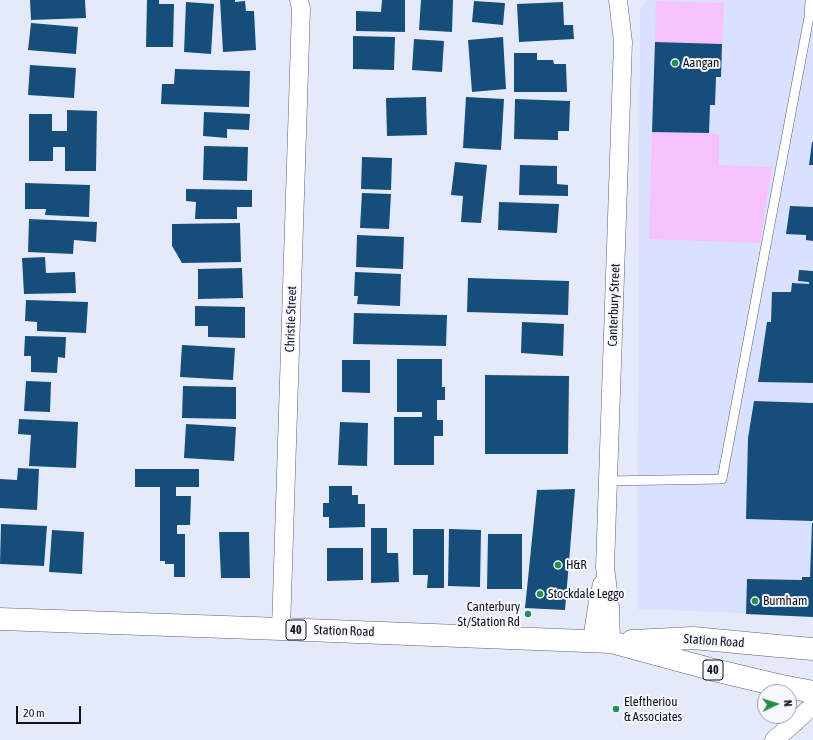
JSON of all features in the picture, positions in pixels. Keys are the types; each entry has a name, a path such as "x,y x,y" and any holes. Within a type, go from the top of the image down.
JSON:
{"main road":[{"name":"Station Road","path":"0,619 606,642 693,638 813,649"},
{"name":"Station Road","path":"606,642 714,670 813,692"}],"street":[{"name":"Canterbury Street","path":"618,0 623,42"},
{"name":"Canterbury Street","path":"606,642 597,607 605,567 623,42 631,0"},
{"name":"Christie Street","path":"281,629 301,3"},
{"path":"774,740 813,705"}],"lane":[{"path":"607,481 722,479 809,17 810,0"}],"shaded area":[{"path":"647,0 813,0 813,616 637,609 640,8"},
{"path":"656,1 724,3 722,44 655,42"},
{"path":"652,132 719,134 719,165 772,167 760,243 649,239"}],"building":[{"path":"30,0 85,0 86,18 31,20"},
{"path":"147,0 159,0 159,4 174,4 173,47 146,47"},
{"path":"220,0 235,0 235,2 245,1 246,11 254,11 256,50 223,52"},
{"path":"382,0 405,0 405,32 356,31 356,11 381,12"},
{"path":"421,0 453,0 452,32 419,30"},
{"path":"474,1 505,3 503,25 472,22"},
{"path":"186,2 214,4 211,54 184,52"},
{"path":"563,2 564,25 573,25 574,39 519,42 517,4"},
{"path":"31,23 78,27 76,54 28,50"},
{"path":"353,36 395,37 394,70 353,69"},
{"path":"503,37 506,89 472,92 468,40"},
{"path":"414,39 444,41 442,72 412,70"},
{"path":"655,42 722,44 721,77 716,77 715,105 710,105 709,133 652,132"},
{"path":"514,53 537,53 537,60 553,60 554,64 566,64 567,92 514,92"},
{"path":"30,65 76,68 74,98 28,95"},
{"path":"175,69 250,71 249,107 161,104 162,84 174,84"},
{"path":"426,97 427,135 387,136 386,98"},
{"path":"466,97 504,99 501,150 463,148"},
{"path":"515,99 570,101 569,131 558,131 558,140 514,139"},
{"path":"67,110 97,111 96,171 65,171 65,147 53,147 53,161 29,161 29,114 52,114 52,131 67,131"},
{"path":"204,112 250,114 249,130 227,129 227,138 203,136"},
{"path":"812,142 813,165 809,165"},
{"path":"204,146 248,147 247,181 203,180"},
{"path":"362,157 392,158 391,190 361,189"},
{"path":"455,162 487,165 481,223 461,222 463,196 451,195"},
{"path":"520,165 557,166 557,184 568,185 568,196 519,195"},
{"path":"25,183 90,185 89,217 45,215 46,209 25,209"},
{"path":"186,189 252,190 252,207 237,207 237,219 195,219 196,202 186,201"},
{"path":"362,193 391,194 389,229 360,228"},
{"path":"499,202 559,204 557,233 498,230"},
{"path":"790,206 813,207 813,241 806,240 806,235 786,234"},
{"path":"29,219 97,222 96,242 74,240 73,254 28,252"},
{"path":"240,223 241,262 182,263 172,246 172,224"},
{"path":"357,235 404,237 403,269 356,267"},
{"path":"45,257 46,273 75,272 76,293 24,294 22,258"},
{"path":"242,268 243,298 198,299 198,269"},
{"path":"799,270 813,271 813,383 758,382 767,322 771,322 772,292 791,292 792,283 809,284 809,282 798,281"},
{"path":"355,272 401,274 400,306 357,304 358,296 354,296"},
{"path":"468,278 569,281 568,315 467,312"},
{"path":"26,300 88,302 86,333 37,331 37,322 25,321"},
{"path":"195,306 245,307 245,338 208,337 208,326 195,326"},
{"path":"354,313 447,315 446,346 353,344"},
{"path":"522,322 564,324 563,356 521,353"},
{"path":"25,336 66,337 65,358 58,357 57,373 31,372 31,356 24,356"},
{"path":"182,345 235,348 233,380 180,377"},
{"path":"397,359 442,359 442,387 445,387 445,400 437,400 437,420 443,420 443,436 434,436 434,465 394,465 394,417 422,417 422,412 397,412"},
{"path":"342,360 370,360 370,393 342,392"},
{"path":"485,375 569,376 568,454 485,454"},
{"path":"26,381 51,382 50,412 24,411"},
{"path":"183,386 236,387 236,419 182,418"},
{"path":"754,401 813,403 813,521 746,519 748,438"},
{"path":"19,419 78,422 76,468 29,466 31,435 18,434"},
{"path":"340,422 368,423 367,466 338,465"},
{"path":"186,424 236,427 234,461 184,458"},
{"path":"18,468 39,469 37,510 0,508 0,479 17,480"},
{"path":"135,469 199,469 199,487 176,487 176,496 191,496 190,525 177,525 177,534 185,534 185,577 174,577 174,564 165,564 165,561 160,561 160,487 135,487"},
{"path":"329,486 352,486 352,495 358,495 358,504 365,504 365,527 329,528 329,517 323,517 323,503 329,503"},
{"path":"575,489 565,610 525,608 537,490"},
{"path":"812,523 813,617 746,614 747,579 802,580 802,577 810,577"},
{"path":"1,524 47,526 44,566 0,564"},
{"path":"371,528 387,528 387,553 398,553 399,582 371,583"},
{"path":"413,529 444,529 444,588 427,588 428,575 413,575"},
{"path":"449,529 481,530 480,587 448,586"},
{"path":"52,530 84,532 82,574 49,572"},
{"path":"219,532 249,532 250,578 221,578"},
{"path":"488,534 522,534 522,589 487,589"},
{"path":"327,548 363,548 363,580 327,581"}],"place":[{"name":"Aangan","path":"675,63"},
{"name":"H&R","path":"558,565"},
{"name":"Stockdale Leggo","path":"540,594"},
{"name":"Burnham","path":"755,601"},
{"name":"Canterbury St/Station Rd","path":"528,614"},
{"name":"Eleftheriou & Associates","path":"616,709"}]}
